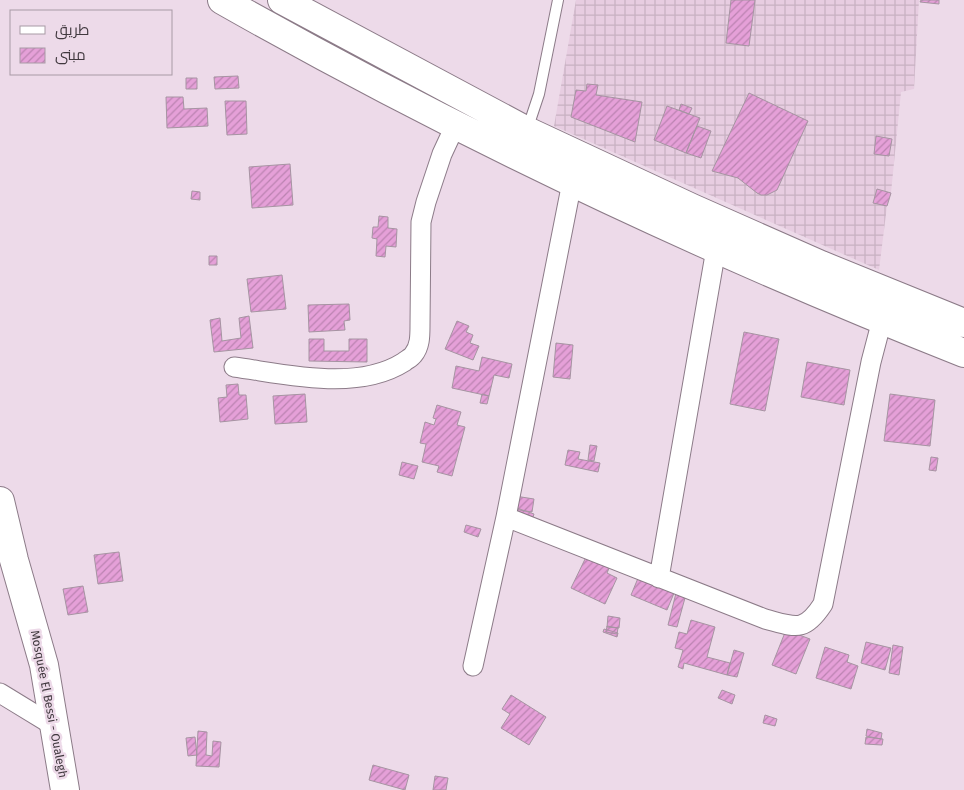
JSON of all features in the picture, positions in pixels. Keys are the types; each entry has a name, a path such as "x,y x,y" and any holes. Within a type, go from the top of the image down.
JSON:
{"main road":[{"path":"222,0 353,73 455,126 572,182 716,249 882,320 964,352"},
{"path":"282,0 527,131 692,208 812,261 964,323"},
{"name":"Mosquée El Bessi - Oualegh","path":"0,502 14,560 44,665 65,790"}],"street":[{"path":"234,367 316,378 345,379 375,374 397,366 413,356 419,342 420,326 421,222 442,154 455,126"},
{"path":"473,666 506,517 577,154"},
{"path":"659,578 716,249"},
{"path":"506,517 765,619 790,626 802,626 813,619 823,604 871,362 882,320"},
{"path":"0,693 54,726"}],"lane":[{"path":"527,131 540,94 558,0"}],"shaded area":[{"path":"576,0 919,0 914,89 901,92 891,193 887,206 879,270 554,126"}],"building":[{"path":"731,0 755,0 749,46 726,43"},
{"path":"921,0 939,0 939,4 920,2"},
{"path":"238,76 239,88 215,89 214,77"},
{"path":"186,78 197,78 197,89 186,89"},
{"path":"587,84 598,85 596,95 642,102 635,142 571,117 576,90 586,91"},
{"path":"749,93 808,121 777,190 767,195 757,193 738,178 712,171"},
{"path":"166,97 183,97 184,109 207,108 208,126 167,128"},
{"path":"225,101 246,101 247,134 227,135"},
{"path":"681,104 692,108 689,114 679,110"},
{"path":"667,106 700,118 686,153 654,140"},
{"path":"697,126 711,131 701,158 686,153"},
{"path":"876,136 892,139 889,156 874,154"},
{"path":"290,164 293,205 252,208 249,167"},
{"path":"877,189 891,193 887,206 873,203"},
{"path":"192,191 200,192 200,200 191,199"},
{"path":"379,216 388,217 388,228 397,229 396,247 386,246 385,257 376,256 377,239 372,238 373,227 378,227"},
{"path":"209,256 217,256 217,265 209,265"},
{"path":"282,275 286,309 251,312 247,279"},
{"path":"349,304 350,320 344,321 345,330 309,332 308,305"},
{"path":"249,316 253,348 214,352 210,320 220,318 222,341 241,338 239,318"},
{"path":"457,321 469,326 466,332 473,335 470,343 479,346 473,360 445,349"},
{"path":"744,332 779,339 765,411 730,404"},
{"path":"309,339 324,339 324,351 349,351 349,339 367,339 367,362 309,361"},
{"path":"556,343 573,345 570,379 553,377"},
{"path":"482,357 512,364 509,378 494,375 489,396 452,388 456,366 479,371"},
{"path":"807,362 850,370 844,405 801,397"},
{"path":"238,384 239,395 246,395 248,419 220,422 218,398 227,397 226,385"},
{"path":"305,394 307,422 275,424 273,396"},
{"path":"482,394 489,396 487,404 480,403"},
{"path":"890,394 935,400 930,446 884,441"},
{"path":"437,405 461,412 457,425 465,427 452,476 437,472 439,466 422,462 426,444 420,443 425,422 434,425 436,419 433,418"},
{"path":"590,445 597,446 594,461 588,460"},
{"path":"568,450 580,452 578,459 600,463 598,472 565,465"},
{"path":"931,457 938,458 936,471 929,470"},
{"path":"402,462 418,466 414,479 399,475"},
{"path":"515,496 534,499 532,512 513,509"},
{"path":"514,507 534,514 531,523 511,516"},
{"path":"466,525 481,529 478,537 464,532"},
{"path":"119,552 123,581 98,584 94,555"},
{"path":"587,555 610,566 607,573 617,578 605,604 571,588"},
{"path":"641,571 677,586 667,610 631,595"},
{"path":"678,585 688,587 677,627 668,625"},
{"path":"83,586 88,612 68,615 63,589"},
{"path":"608,616 620,618 619,628 607,627"},
{"path":"691,620 715,627 707,657 730,663 727,675 684,663 683,669 678,667 683,650 675,648 679,632 687,634"},
{"path":"607,626 618,628 617,634 606,632"},
{"path":"604,629 618,633 617,637 603,632"},
{"path":"786,630 810,639 796,674 772,665"},
{"path":"866,642 891,648 885,670 861,663"},
{"path":"893,645 903,647 899,675 889,673"},
{"path":"825,647 849,655 847,662 858,666 851,689 816,678"},
{"path":"734,650 744,653 737,677 727,675"},
{"path":"722,690 735,695 732,704 718,698"},
{"path":"511,695 546,717 529,745 501,728 510,714 502,709"},
{"path":"765,715 777,719 775,726 763,723"},
{"path":"867,729 882,733 881,739 866,736"},
{"path":"198,731 207,732 206,755 212,756 213,741 221,742 219,767 196,766"},
{"path":"195,737 197,755 188,756 186,738"},
{"path":"866,737 883,739 882,745 865,744"},
{"path":"373,765 409,775 405,790 369,780"},
{"path":"435,776 448,778 446,790 433,790"}]}
